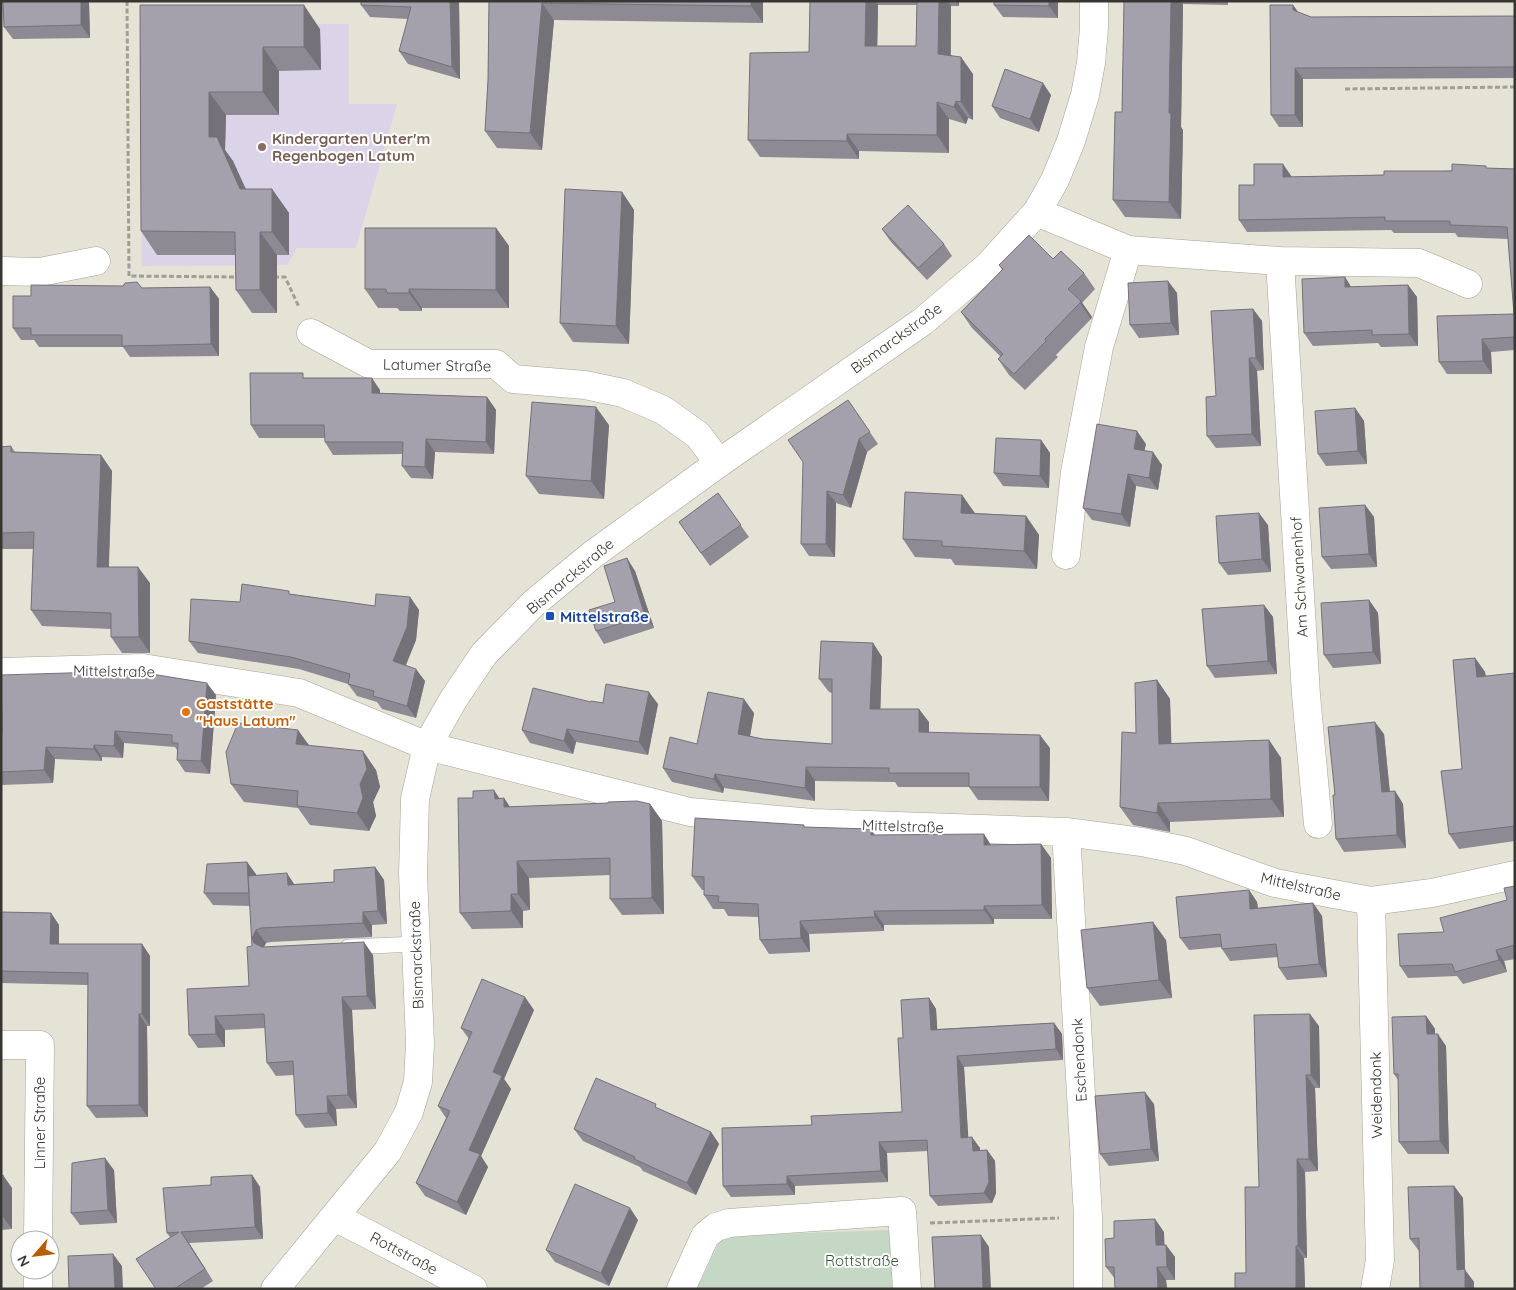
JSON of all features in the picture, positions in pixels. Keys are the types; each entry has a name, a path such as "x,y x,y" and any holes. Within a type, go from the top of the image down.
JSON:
{"street":[{"name":"Bismarckstraße","path":"275,1289 388,1151 409,1112 414,1097 418,1082 420,1043 413,874 415,799 426,746 453,700 484,654 534,603 592,555 719,463 922,322 988,266 1037,212 1055,180 1071,141 1085,96 1092,54 1094,1"},
{"path":"1037,212 1128,250 1280,261 1418,263 1468,284"},
{"path":"1066,555 1075,472 1099,347 1128,250"},
{"path":"1,271 40,272 96,261"},
{"name":"Am Schwanenhof","path":"1280,261 1306,695 1318,824"},
{"name":"Latumer Straße","path":"311,332 369,364 496,364 513,379 585,385 623,393 663,410 698,435 719,463"},
{"name":"Mittelstraße","path":"1,672 143,668 299,693 426,746 690,812 813,823 1066,832 1142,842 1186,851 1274,883 1371,901 1432,894 1515,875"},
{"name":"Eschendonk","path":"1066,832 1088,1217 1088,1289"},
{"name":"Weidendonk","path":"1371,901 1380,1260 1375,1289"},
{"name":"Linner Straße","path":"1,1045 40,1045 38,1230"},
{"path":"681,1289 704,1236 716,1227 729,1223 902,1212 907,1289"},
{"name":"Rottstraße","path":"335,1217 473,1289"}],"lane":[{"path":"329,948 416,944"}],"path":[{"path":"127,1 129,276 246,277"},
{"path":"1345,89 1515,88"},
{"path":"266,277 285,277 311,332"},
{"path":"902,1212 923,1223 1088,1217"}],"shaded area":[{"name":"Kindergarten Unter'm Regenbogen Latum","path":"139,24 349,24 349,104 397,104 356,248 297,248 287,265 142,266"}],"green space":[{"name":"Rottstraße","path":"891,1230 894,1289 697,1289 722,1236"}],"building":[{"path":"3,1 81,1 81,25 4,27"},
{"path":"361,1 450,1 452,67 399,51 411,7 361,5"},
{"path":"489,1 751,1 751,6 542,3 530,133 485,131"},
{"path":"810,1 866,1 865,46 916,46 917,1 939,1 938,54 961,57 961,102 956,101 954,107 937,102 937,135 847,134 847,141 748,140 750,53 809,52"},
{"path":"994,1 1049,1 1049,6 994,5"},
{"path":"1124,1 1171,1 1169,202 1113,200 1115,112 1122,112"},
{"path":"140,5 304,5 304,47 263,47 263,92 209,92 209,137 217,137 240,189 272,189 272,232 260,232 260,290 236,290 235,232 141,231"},
{"path":"1270,5 1293,5 1293,10 1311,17 1515,16 1515,67 1295,68 1295,115 1271,115"},
{"path":"1005,69 1043,83 1030,119 992,106"},
{"path":"1254,164 1283,164 1283,177 1384,175 1384,171 1452,171 1452,164 1515,169 1515,337 1482,339 1483,361 1439,362 1437,316 1514,314 1507,227 1450,225 1450,221 1385,221 1385,217 1239,220 1239,185 1254,185"},
{"path":"565,189 622,192 616,326 560,323"},
{"path":"908,205 944,244 918,268 882,229"},
{"path":"365,228 496,228 496,290 409,289 409,293 387,293 386,289 365,289"},
{"path":"1029,235 1053,259 1061,251 1084,273 1068,289 1081,301 1014,374 998,359 1003,354 961,312 1003,269 999,265"},
{"path":"1345,277 1345,287 1408,285 1409,334 1372,335 1372,330 1304,333 1302,279"},
{"path":"1168,281 1171,323 1130,325 1128,283"},
{"path":"137,282 142,288 210,287 211,344 122,346 122,335 31,335 31,328 13,328 13,296 31,296 31,285 123,286 125,283"},
{"path":"1253,309 1256,358 1249,358 1252,434 1207,436 1206,397 1216,396 1211,311"},
{"path":"250,373 303,373 303,378 372,378 372,393 487,397 486,442 426,439 425,467 402,466 403,442 325,442 324,425 251,425"},
{"path":"848,400 870,432 859,439 843,495 827,491 826,544 801,544 803,462 788,440"},
{"path":"532,402 596,407 591,481 526,476"},
{"path":"1355,408 1358,451 1318,454 1315,411"},
{"path":"1097,424 1137,431 1134,449 1153,452 1149,478 1128,474 1121,514 1083,508"},
{"path":"996,438 1041,440 1040,476 994,473"},
{"path":"11,446 11,452 101,455 97,567 138,567 139,637 111,637 111,613 31,610 34,532 1,533 1,447"},
{"path":"905,492 962,495 961,513 1026,516 1024,551 942,546 942,541 903,539"},
{"path":"718,493 741,525 701,553 679,522"},
{"path":"1365,505 1369,554 1322,557 1319,508"},
{"path":"1259,513 1262,559 1219,563 1216,516"},
{"path":"627,558 645,616 596,631 589,610 615,602 604,566"},
{"path":"242,584 289,591 289,594 375,606 376,594 410,597 407,627 393,661 416,669 407,706 373,696 374,691 348,684 350,674 291,657 189,641 191,599 240,602"},
{"path":"1369,600 1373,652 1324,655 1321,603"},
{"path":"1264,605 1268,661 1207,666 1202,609"},
{"path":"821,641 873,643 870,709 919,709 919,732 1040,735 1040,787 969,787 969,773 889,773 889,768 806,767 805,788 715,774 714,779 663,768 670,737 697,744 708,692 744,699 738,734 763,739 832,744 832,679 819,679"},
{"path":"1475,658 1477,677 1515,673 1515,826 1449,834 1441,771 1462,769 1453,660"},
{"path":"133,671 207,683 201,761 177,760 178,743 172,743 172,735 115,731 114,746 94,745 94,749 46,747 44,770 1,772 1,675"},
{"path":"1157,680 1159,744 1269,740 1271,799 1158,803 1157,813 1120,807 1122,732 1136,733 1135,683"},
{"path":"606,684 649,692 639,742 567,729 564,741 522,730 533,688 591,702 603,703"},
{"path":"1375,722 1382,792 1395,791 1397,835 1336,839 1333,795 1335,795 1328,727"},
{"path":"238,723 298,730 296,744 363,751 367,769 360,784 363,798 357,813 297,806 298,791 231,784 226,752"},
{"path":"494,790 495,799 504,798 504,807 637,801 650,804 652,898 610,899 610,858 517,861 518,894 511,894 511,911 460,913 458,798 473,798 473,791"},
{"path":"695,818 804,825 804,827 871,829 871,835 984,834 984,845 1041,844 1042,905 984,906 984,910 874,911 875,917 800,921 801,938 760,940 758,904 718,902 719,896 704,895 704,877 692,876"},
{"path":"247,862 249,893 204,893 207,864"},
{"path":"375,867 378,911 363,912 363,923 261,928 256,930 252,938 254,943 262,947 364,942 367,996 342,997 348,1095 327,1096 328,1113 296,1115 293,1061 267,1063 264,1014 215,1016 216,1034 189,1035 187,989 249,986 247,947 252,946 248,876 287,873 288,885 334,882 334,870"},
{"path":"1515,886 1515,945 1496,950 1499,960 1455,972 1452,964 1400,966 1398,934 1444,932 1440,918 1507,900 1504,888"},
{"path":"1249,890 1250,909 1313,903 1319,964 1279,968 1276,944 1222,949 1220,934 1180,938 1176,897"},
{"path":"1,912 51,913 50,944 142,944 142,1014 139,1014 139,1105 87,1106 88,973 1,971"},
{"path":"1153,922 1159,980 1087,988 1081,930"},
{"path":"482,979 525,997 493,1072 502,1076 469,1150 480,1154 457,1202 416,1183 450,1111 438,1106 472,1032 461,1028"},
{"path":"929,998 931,1030 1054,1023 1056,1049 957,1056 961,1138 972,1137 973,1151 987,1150 989,1182 984,1193 930,1196 927,1140 879,1142 881,1171 787,1176 787,1184 723,1186 722,1128 812,1125 811,1116 902,1112 898,1038 903,1038 901,1000"},
{"path":"1310,1014 1311,1075 1306,1075 1309,1159 1297,1159 1298,1246 1296,1246 1296,1289 1235,1289 1235,1273 1246,1273 1245,1187 1259,1187 1254,1015"},
{"path":"1426,1016 1427,1034 1438,1034 1440,1141 1399,1142 1398,1074 1394,1074 1392,1017"},
{"path":"596,1078 656,1104 655,1107 711,1132 687,1183 574,1129"},
{"path":"1145,1092 1151,1149 1100,1154 1095,1096"},
{"path":"105,1158 108,1210 71,1213 72,1163"},
{"path":"1,1175 3,1175 3,1217 1,1217"},
{"path":"252,1175 255,1227 181,1232 205,1269 174,1289 156,1289 136,1259 179,1232 167,1233 163,1188 211,1185 211,1177"},
{"path":"575,1184 630,1208 601,1273 546,1250"},
{"path":"1454,1186 1457,1270 1465,1269 1465,1289 1420,1289 1419,1238 1410,1239 1408,1187"},
{"path":"1155,1219 1156,1245 1166,1245 1167,1267 1157,1267 1158,1289 1115,1289 1114,1267 1106,1267 1105,1239 1114,1238 1114,1221"},
{"path":"981,1235 983,1289 935,1289 932,1237"},
{"path":"113,1254 115,1289 69,1289 68,1256"}],"place":[{"name":"Kindergarten Unter'm Regenbogen Latum","path":"262,147"},
{"name":"Mittelstraße","path":"550,616"},
{"name":"Gaststätte \"Haus Latum\"","path":"186,712"}]}
